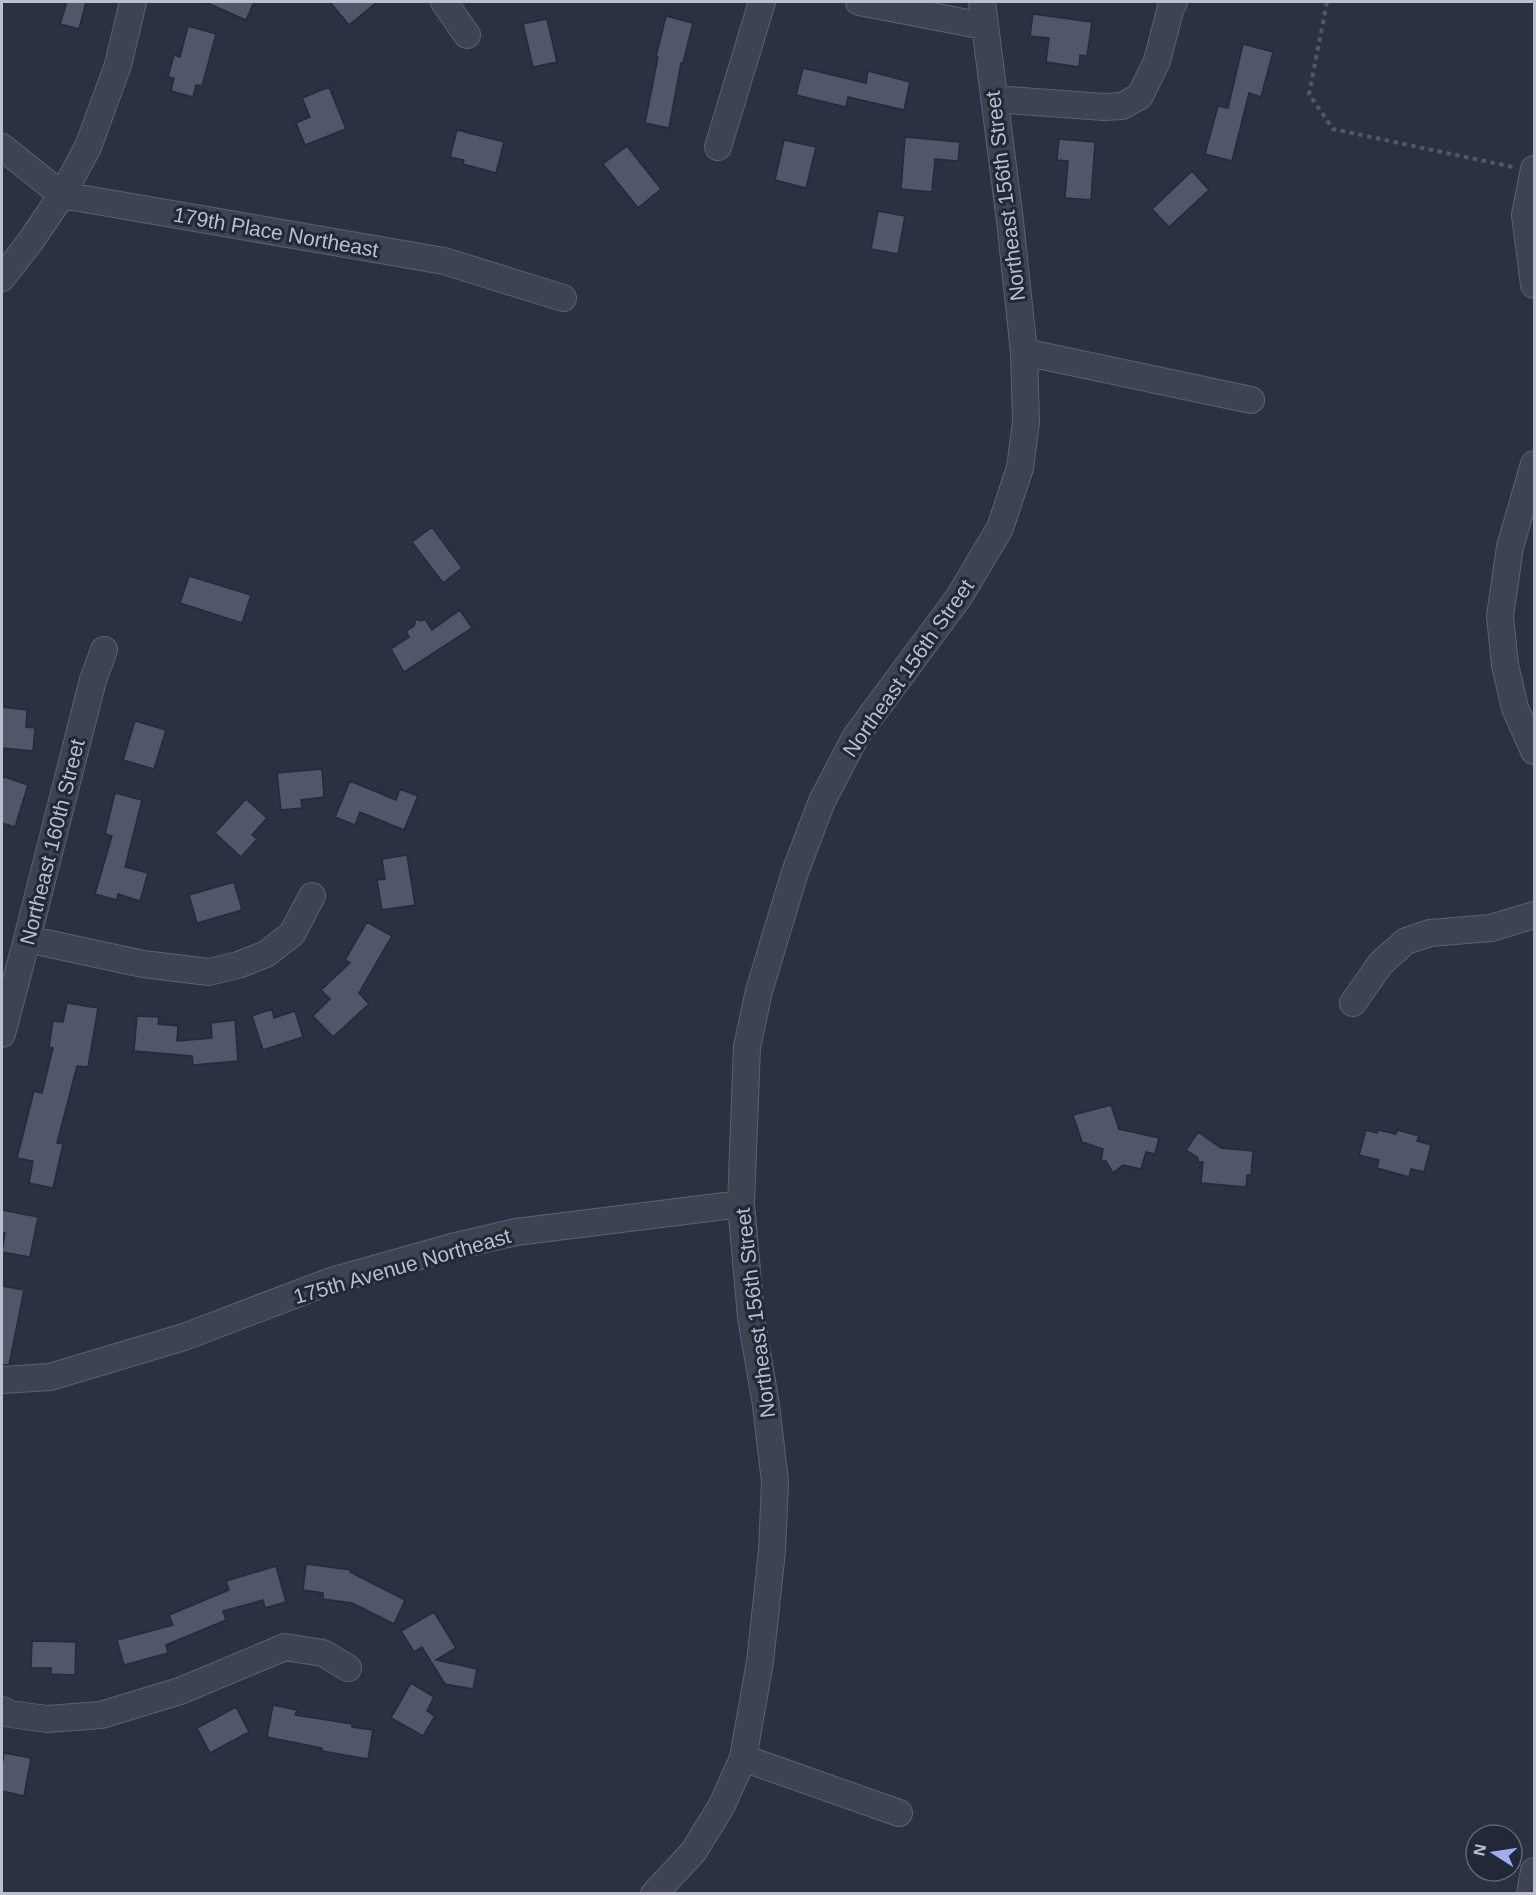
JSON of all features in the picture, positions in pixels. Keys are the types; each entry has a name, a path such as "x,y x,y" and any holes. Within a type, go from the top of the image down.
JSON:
{"street":[{"path":"2,278 62,195 88,147 118,65 133,2"},
{"path":"444,2 467,35"},
{"path":"718,147 762,2"},
{"path":"859,2 983,14"},
{"path":"994,99 1104,107 1122,106 1140,96 1157,61 1174,2"},
{"name":"Northeast 156th Street","path":"654,1893 694,1851 722,1805 743,1758 760,1662 772,1551 775,1482 766,1405 751,1317 741,1204 747,1047 759,991 795,872 822,801 856,736 958,597 1000,528 1020,468 1026,422 1024,352 1010,220 983,14"},
{"name":"179th Place Northeast","path":"2,147 62,195 444,261 563,298"},
{"path":"1534,170 1525,215 1534,285"},
{"path":"1024,352 1251,400"},
{"path":"1534,464 1510,547 1500,616 1505,665 1515,708 1534,751"},
{"name":"Northeast 160th Street","path":"2,1034 93,680 104,650"},
{"path":"27,939 143,964 209,972 238,965 266,954 292,933 312,896"},
{"path":"1353,1003 1381,963 1406,941 1430,933 1491,928 1534,915"},
{"name":"175th Avenue Northeast","path":"2,1380 50,1377 61,1374 184,1337 331,1281 452,1247 516,1232 741,1204"},
{"path":"2,1710 10,1714 47,1719 101,1714 180,1691 285,1647 323,1653 348,1668"},
{"path":"743,1758 899,1813"},
{"path":"1530,1893 1534,1871"}],"path":[{"path":"1327,2 1309,94 1333,129 1534,170"}],"building":[{"path":"67,2 86,2 79,29 60,24"},
{"path":"205,2 254,2 246,20"},
{"path":"330,2 377,2 349,25"},
{"path":"1033,14 1092,22 1087,56 1080,55 1079,67 1046,62 1049,38 1030,36"},
{"path":"666,16 693,23 683,63 681,63 669,128 645,123 658,57 656,57"},
{"path":"547,19 557,62 533,67 523,24"},
{"path":"188,26 216,34 202,86 196,85 193,97 171,91 174,78 168,77 174,55 180,57"},
{"path":"1243,44 1273,52 1261,97 1249,93 1232,161 1205,154 1218,106 1228,108"},
{"path":"803,68 866,83 868,71 910,82 904,110 848,97 846,107 796,95"},
{"path":"329,87 346,129 305,145 296,123 310,117 302,98"},
{"path":"457,130 504,142 496,173 463,164 464,160 450,157"},
{"path":"905,137 960,142 958,161 935,159 932,192 901,189"},
{"path":"1059,139 1095,142 1091,200 1065,198 1068,161 1057,160"},
{"path":"784,140 816,147 806,188 775,180"},
{"path":"627,146 661,189 638,208 603,164"},
{"path":"1192,171 1209,190 1169,227 1152,209"},
{"path":"878,211 905,216 898,254 871,249"},
{"path":"432,527 462,568 443,583 412,542"},
{"path":"189,576 251,595 242,623 180,603"},
{"path":"460,610 472,628 404,672 391,649 409,637 406,631 414,626 416,619 421,621 425,619 432,630"},
{"path":"2,707 27,710 26,727 35,728 33,751 2,748"},
{"path":"135,721 166,730 154,769 123,760"},
{"path":"322,769 324,797 301,800 302,808 281,810 277,773"},
{"path":"2,776 28,785 15,827 2,823"},
{"path":"350,781 396,800 400,789 418,796 404,830 360,812 355,825 335,817"},
{"path":"115,793 142,800 125,867 148,873 140,901 118,894 117,900 95,894 112,836 105,834"},
{"path":"246,799 267,818 252,835 257,839 241,857 215,833"},
{"path":"407,855 415,905 382,910 377,880 385,879 382,859"},
{"path":"234,882 242,910 197,923 189,895"},
{"path":"367,922 392,936 359,993 369,1004 333,1037 313,1016 330,999 321,990 350,963 345,960"},
{"path":"67,1003 98,1008 88,1067 77,1066 57,1143 63,1144 53,1188 29,1183 33,1161 17,1158 34,1091 42,1093 53,1048 49,1047 53,1021 63,1022"},
{"path":"272,1009 274,1018 295,1011 303,1037 263,1050 252,1016"},
{"path":"137,1016 159,1017 158,1024 178,1026 177,1041 212,1038 211,1023 235,1020 238,1061 193,1065 192,1056 134,1051"},
{"path":"1111,1105 1119,1129 1159,1138 1155,1154 1146,1152 1141,1169 1123,1165 1113,1173 1106,1161 1101,1160 1103,1149 1082,1142 1073,1115"},
{"path":"1366,1130 1396,1134 1397,1130 1419,1136 1417,1141 1431,1145 1424,1172 1411,1169 1409,1177 1377,1168 1379,1160 1359,1155"},
{"path":"1198,1132 1221,1148 1253,1151 1251,1175 1247,1175 1246,1187 1201,1183 1203,1162 1198,1162 1198,1158 1186,1150"},
{"path":"2,1210 38,1217 30,1257 2,1252 5,1233 2,1233"},
{"path":"2,1286 24,1290 9,1365 2,1365"},
{"path":"306,1564 351,1570 350,1572 405,1600 394,1624 352,1603 323,1599 323,1593 303,1590"},
{"path":"276,1566 286,1602 265,1608 263,1600 223,1611 226,1620 166,1645 168,1653 124,1665 117,1640 173,1625 169,1615 229,1590 226,1581"},
{"path":"434,1612 456,1648 436,1660 477,1669 473,1689 445,1684 422,1647 414,1652 401,1631"},
{"path":"32,1641 76,1642 75,1675 51,1674 51,1668 31,1668"},
{"path":"411,1683 434,1697 427,1711 435,1716 423,1736 391,1718"},
{"path":"273,1705 297,1710 295,1715 352,1724 352,1727 373,1730 368,1759 322,1751 322,1748 267,1737"},
{"path":"236,1707 249,1732 210,1753 197,1728"},
{"path":"4,1753 31,1758 24,1796 2,1791"}]}
